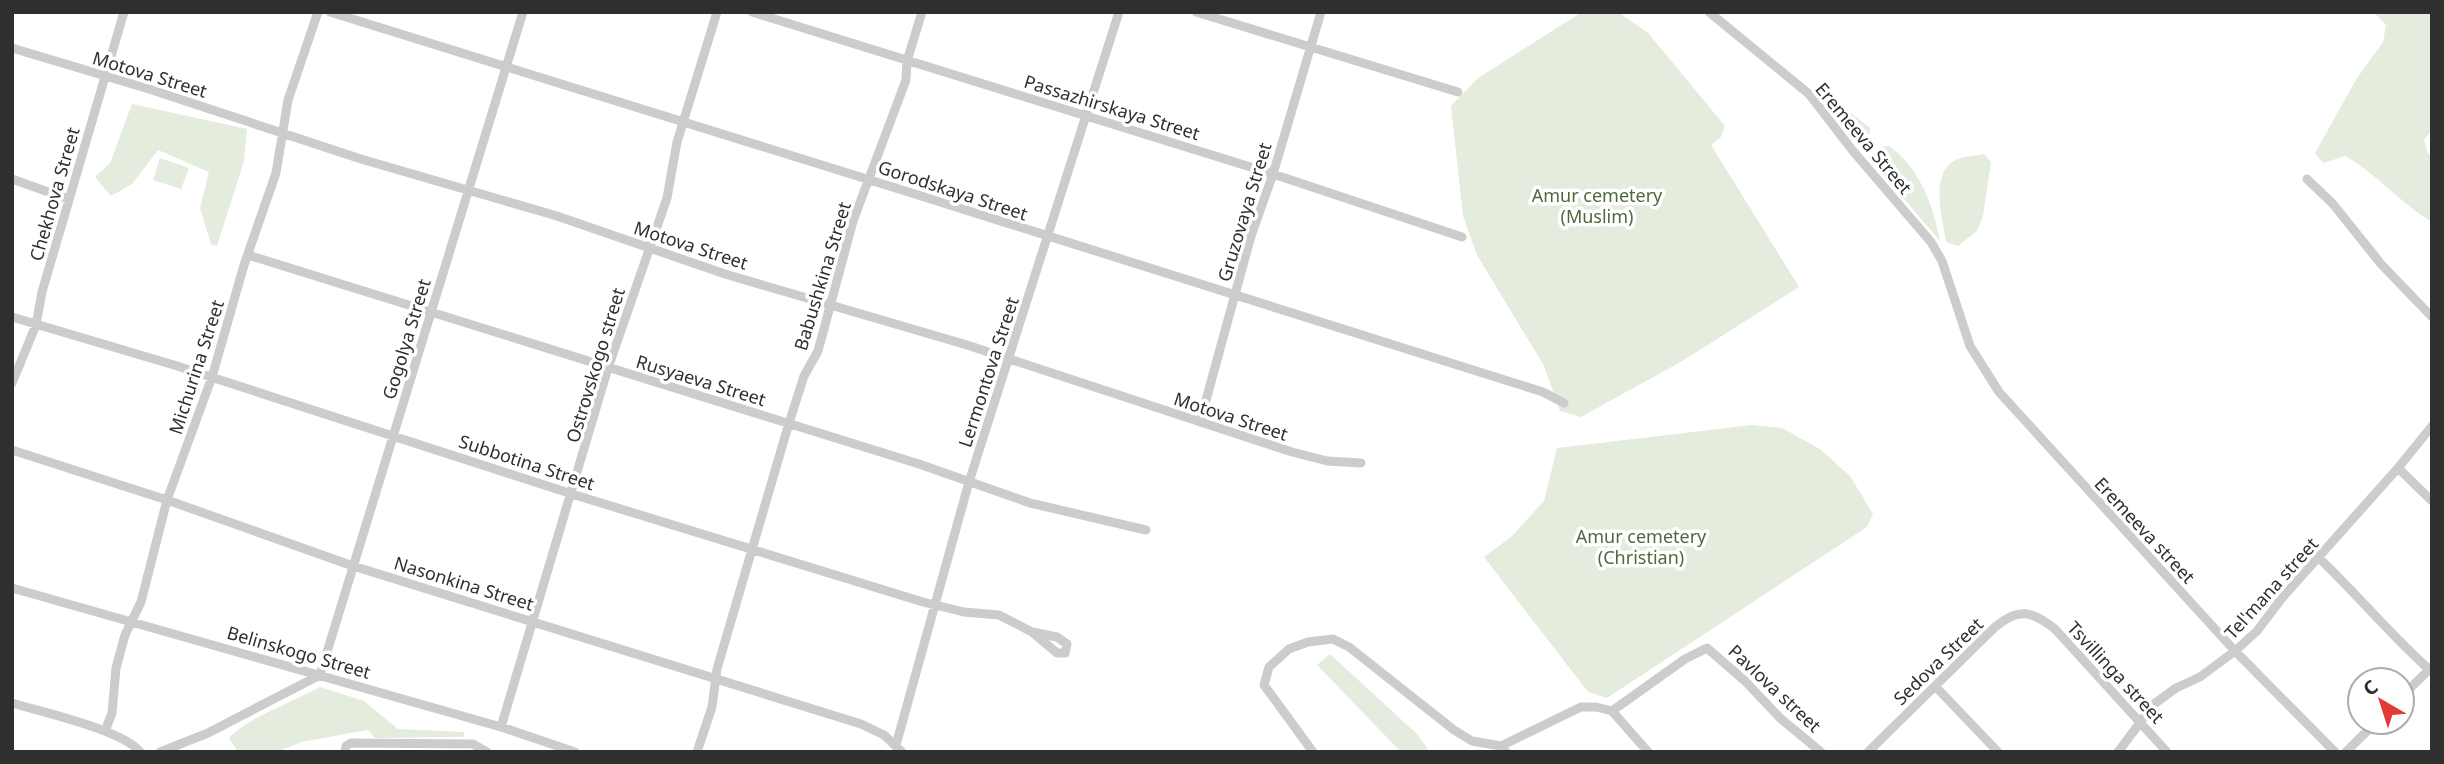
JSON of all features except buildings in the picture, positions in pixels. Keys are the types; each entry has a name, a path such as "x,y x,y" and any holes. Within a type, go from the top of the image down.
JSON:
{"street":[{"name":"Chekhova Street","path":"12,383 36,324 41,292 124,12"},
{"name":"Michurina Street","path":"106,732 112,713 116,668 125,635 141,602 167,500 212,377 248,255 276,173 288,100 318,12"},
{"name":"Gorodskaya Street","path":"330,12 685,120 1234,297 1543,392 1564,403"},
{"name":"Gogolya Street","path":"320,675 523,12"},
{"name":"Ostrovskogo street","path":"501,727 608,368 667,198 677,142 717,12"},
{"name":"Passazhirskaya Street","path":"752,12 1273,174 1462,237"},
{"name":"Babushkina Street","path":"697,752 712,707 717,669 789,423 804,376 818,351 853,221 906,80 907,61 922,12"},
{"name":"Lermontova Street","path":"896,748 933,605 969,482 1119,12"},
{"path":"1196,12 1458,92"},
{"name":"Gruzovaya Street","path":"1199,422 1251,236 1273,174 1321,12"},
{"name":"Eremeeva street","path":"1709,12 1809,94 1937,251 1970,346 1999,392 2235,651 2335,752"},
{"name":"Motova Street","path":"12,48 361,159 557,216 828,306 967,345 1303,455 1344,463 1362,463"},
{"path":"12,179 68,199"},
{"path":"2306,179 2333,204 2381,264 2432,317"},
{"name":"Rusyaeva Street","path":"248,255 789,423 1030,503 1146,530"},
{"name":"Subbotina Street","path":"12,317 212,377 572,494 933,605 964,612 999,615 1032,632"},
{"name":"Tel'mana street","path":"2118,752 2154,704 2176,688 2200,677 2257,631 2282,598 2432,426"},
{"name":"Nasonkina Street","path":"12,450 167,500 353,566 861,724 896,748"},
{"path":"2398,468 2432,501"},
{"path":"2319,558 2431,669 2416,683"},
{"name":"Belinskogo Street","path":"12,588 501,727 575,752"},
{"name":"Sedova Street","path":"1868,752 1966,653 2005,618 2028,613 2039,616"},
{"name":"Tsvillinga street","path":"2039,616 2055,629 2167,752"},
{"path":"1313,752 1264,685 1269,667 1289,649 1308,642 1333,639 1349,647 1454,730 1472,741 1504,749 1581,707 1596,707 1612,711 1648,752"},
{"name":"Pavlova street","path":"1612,711 1685,659 1707,648 1745,681 1780,718 1821,752"},
{"path":"160,752 208,733 320,675"},
{"path":"1935,686 1998,752"},
{"path":"12,703 106,732 135,746 140,752"},
{"path":"2346,752 2362,736"},
{"path":"345,752 346,746 351,743 415,743 473,744 487,752"}],"green space":[{"name":"Amur cemetery (Muslim)","path":"1582,12 1618,12 1648,33 1725,126 1721,137 1711,145 1799,287 1684,360 1581,417 1560,411 1544,366 1477,255 1463,216 1451,106 1478,78"},
{"path":"2376,12 2432,12 2432,130 2424,140 2428,153 2432,156 2432,222 2345,156 2323,163 2315,153 2357,78 2383,42 2386,25"},
{"path":"132,104 247,129 244,161 217,246 211,244 200,208 209,172 158,150 132,184 111,196 95,177 110,163"},
{"path":"1842,106 1870,128 1869,134 1862,141 1856,142 1831,112 1832,107"},
{"path":"1889,146 1909,165 1924,188 1940,241 1870,159 1869,156 1881,147"},
{"path":"1984,154 1991,162 1983,216 1977,231 1958,246 1946,242 1940,200 1941,178 1952,162 1963,157"},
{"path":"160,158 189,168 181,189 153,180"},
{"name":"Amur cemetery (Christian)","path":"1752,425 1782,428 1820,449 1850,476 1873,514 1867,527 1607,698 1588,692 1484,557 1511,537 1544,501 1557,448"},
{"path":"1330,654 1417,734 1430,752 1401,752 1317,665"},
{"path":"320,687 364,701 398,729 464,732 464,737 375,738 368,730 301,742 277,752 238,752 229,738 236,731 258,717"}]}
